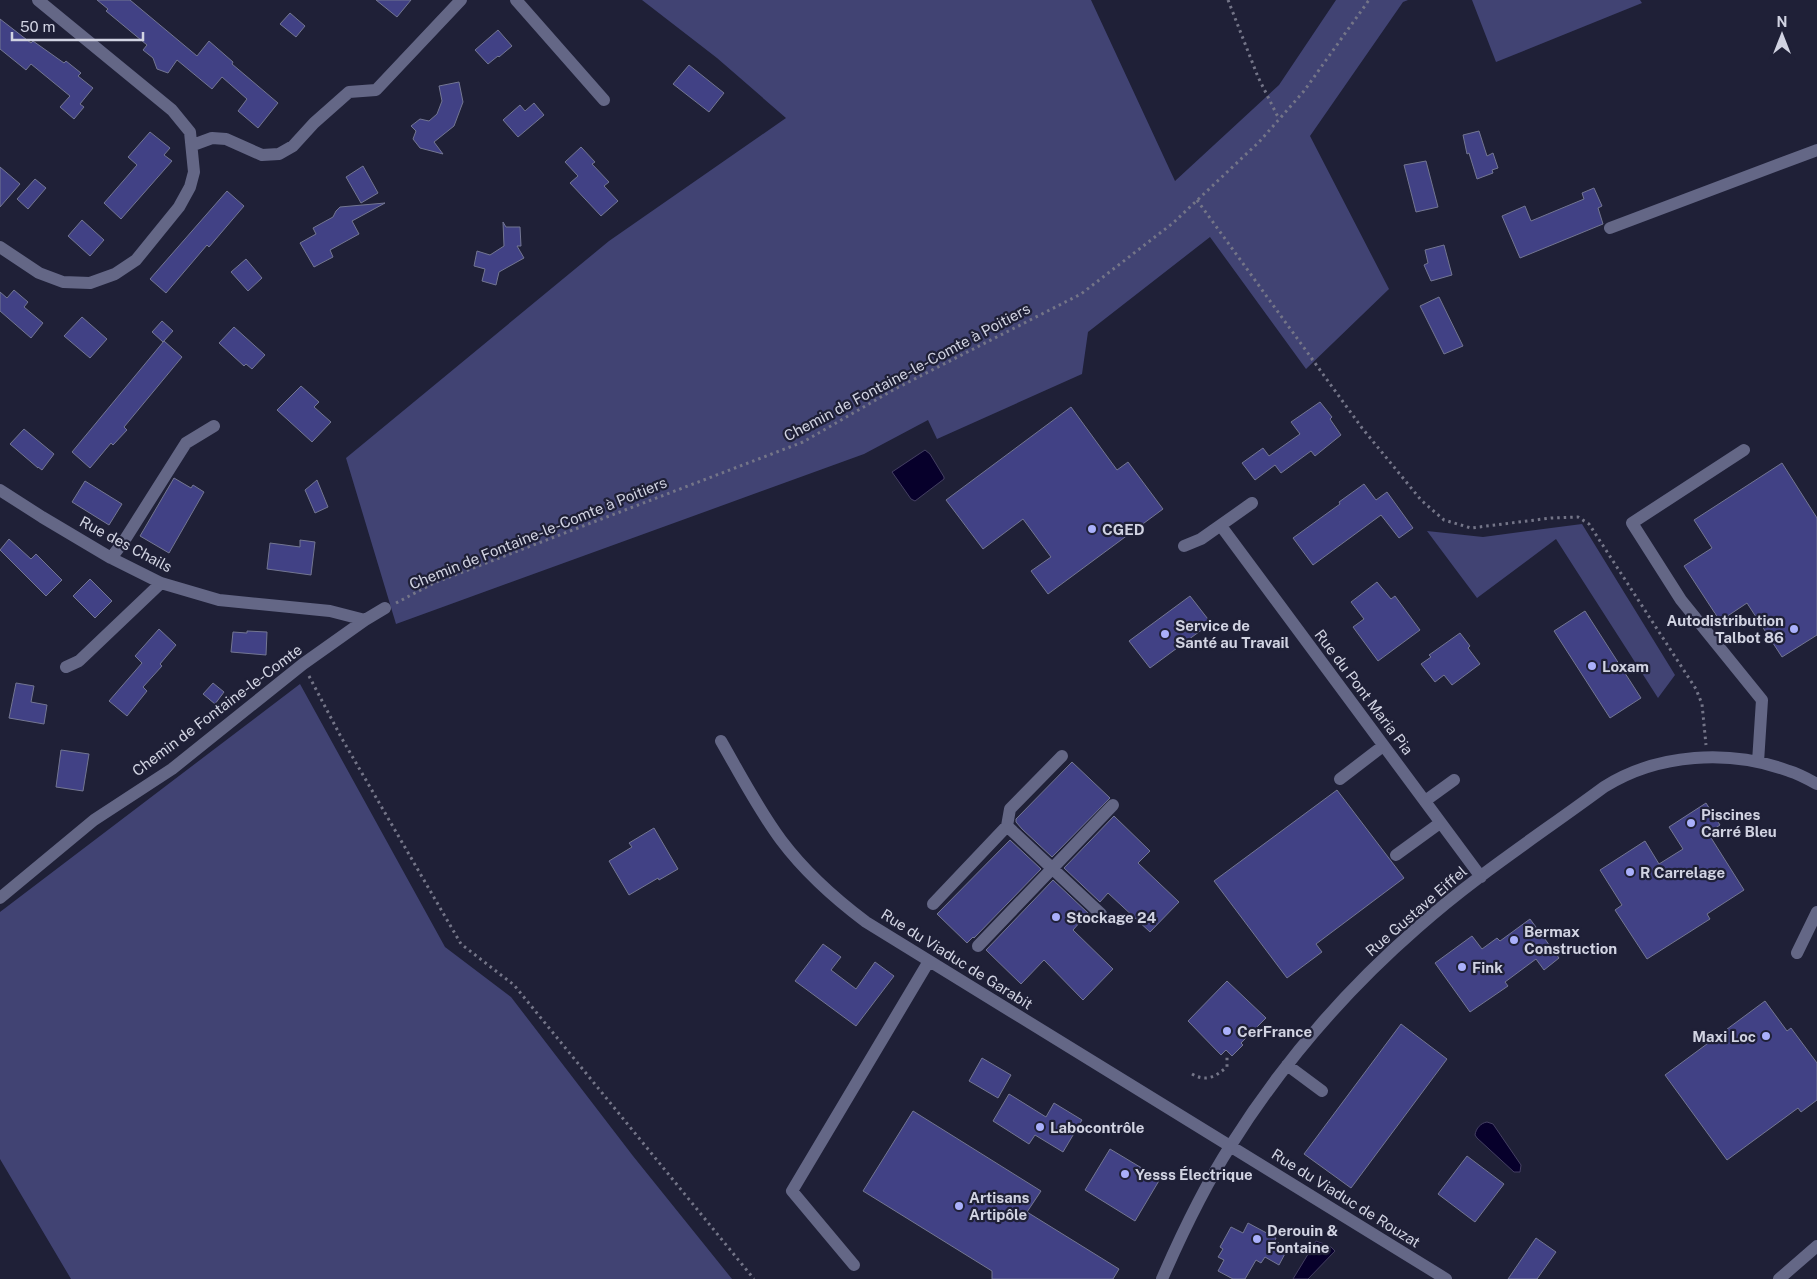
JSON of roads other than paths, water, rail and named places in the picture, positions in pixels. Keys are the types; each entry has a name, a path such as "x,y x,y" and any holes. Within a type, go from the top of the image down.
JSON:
{"street":[{"path":"0,247 39,273 63,282 90,283 115,274 136,260 179,207 190,187 194,172 190,132 172,110 38,0"},
{"path":"192,145 212,138 226,139 262,155 279,154 293,146 314,123 349,92 376,90 461,0"},
{"path":"516,0 604,100"},
{"path":"1610,228 1817,150"},
{"path":"111,558 124,541 186,443 214,426"},
{"path":"1744,450 1632,523 1681,600 1762,700 1758,762"},
{"name":"Rue des Chails","path":"0,490 111,558 161,583 220,600 330,611 365,620"},
{"path":"1184,546 1201,539 1252,503"},
{"name":"Rue du Pont Maria Pia","path":"1221,526 1480,877"},
{"path":"66,667 79,661 161,583"},
{"name":"Chemin de Fontaine-le-Comte","path":"0,898 94,820 172,769 303,664 385,608"},
{"name":"Rue du Viaduc de Garabit","path":"721,741 780,840 803,867 832,896 866,922 1230,1146"},
{"path":"1340,778 1383,746"},
{"path":"933,904 1007,826 1010,809 1062,756"},
{"name":"Rue Gustave Eiffel","path":"1162,1279 1185,1226 1230,1146 1257,1105 1287,1065 1350,992 1385,957 1449,901 1480,877 1620,777 1660,763 1707,757 1735,758 1789,771 1817,784"},
{"path":"1424,801 1454,780"},
{"path":"978,946 1113,805"},
{"path":"1396,855 1440,823"},
{"path":"1007,826 1101,914"},
{"path":"1797,953 1817,912"},
{"path":"854,1265 792,1191 929,961"},
{"path":"1287,1065 1322,1091"},
{"name":"Rue du Viaduc de Rouzat","path":"1230,1146 1446,1279"},
{"path":"1779,1279 1817,1246"}],"place":[{"name":"CGED","path":"1092,529"},
{"name":"Autodistribution Talbot 86","path":"1794,629"},
{"name":"Service de Santé au Travail","path":"1165,634"},
{"name":"Loxam","path":"1592,666"},
{"name":"Piscines Carré Bleu","path":"1691,823"},
{"name":"R Carrelage","path":"1630,872"},
{"name":"Stockage 24","path":"1056,917"},
{"name":"Bermax Construction","path":"1514,940"},
{"name":"Fink","path":"1462,967"},
{"name":"CerFrance","path":"1227,1031"},
{"name":"Maxi Loc","path":"1766,1036"},
{"name":"Labocontrôle","path":"1040,1127"},
{"name":"Yesss Électrique","path":"1125,1174"},
{"name":"Artisans Artipôle","path":"959,1206"},
{"name":"Derouin & Fontaine","path":"1257,1239"}]}
